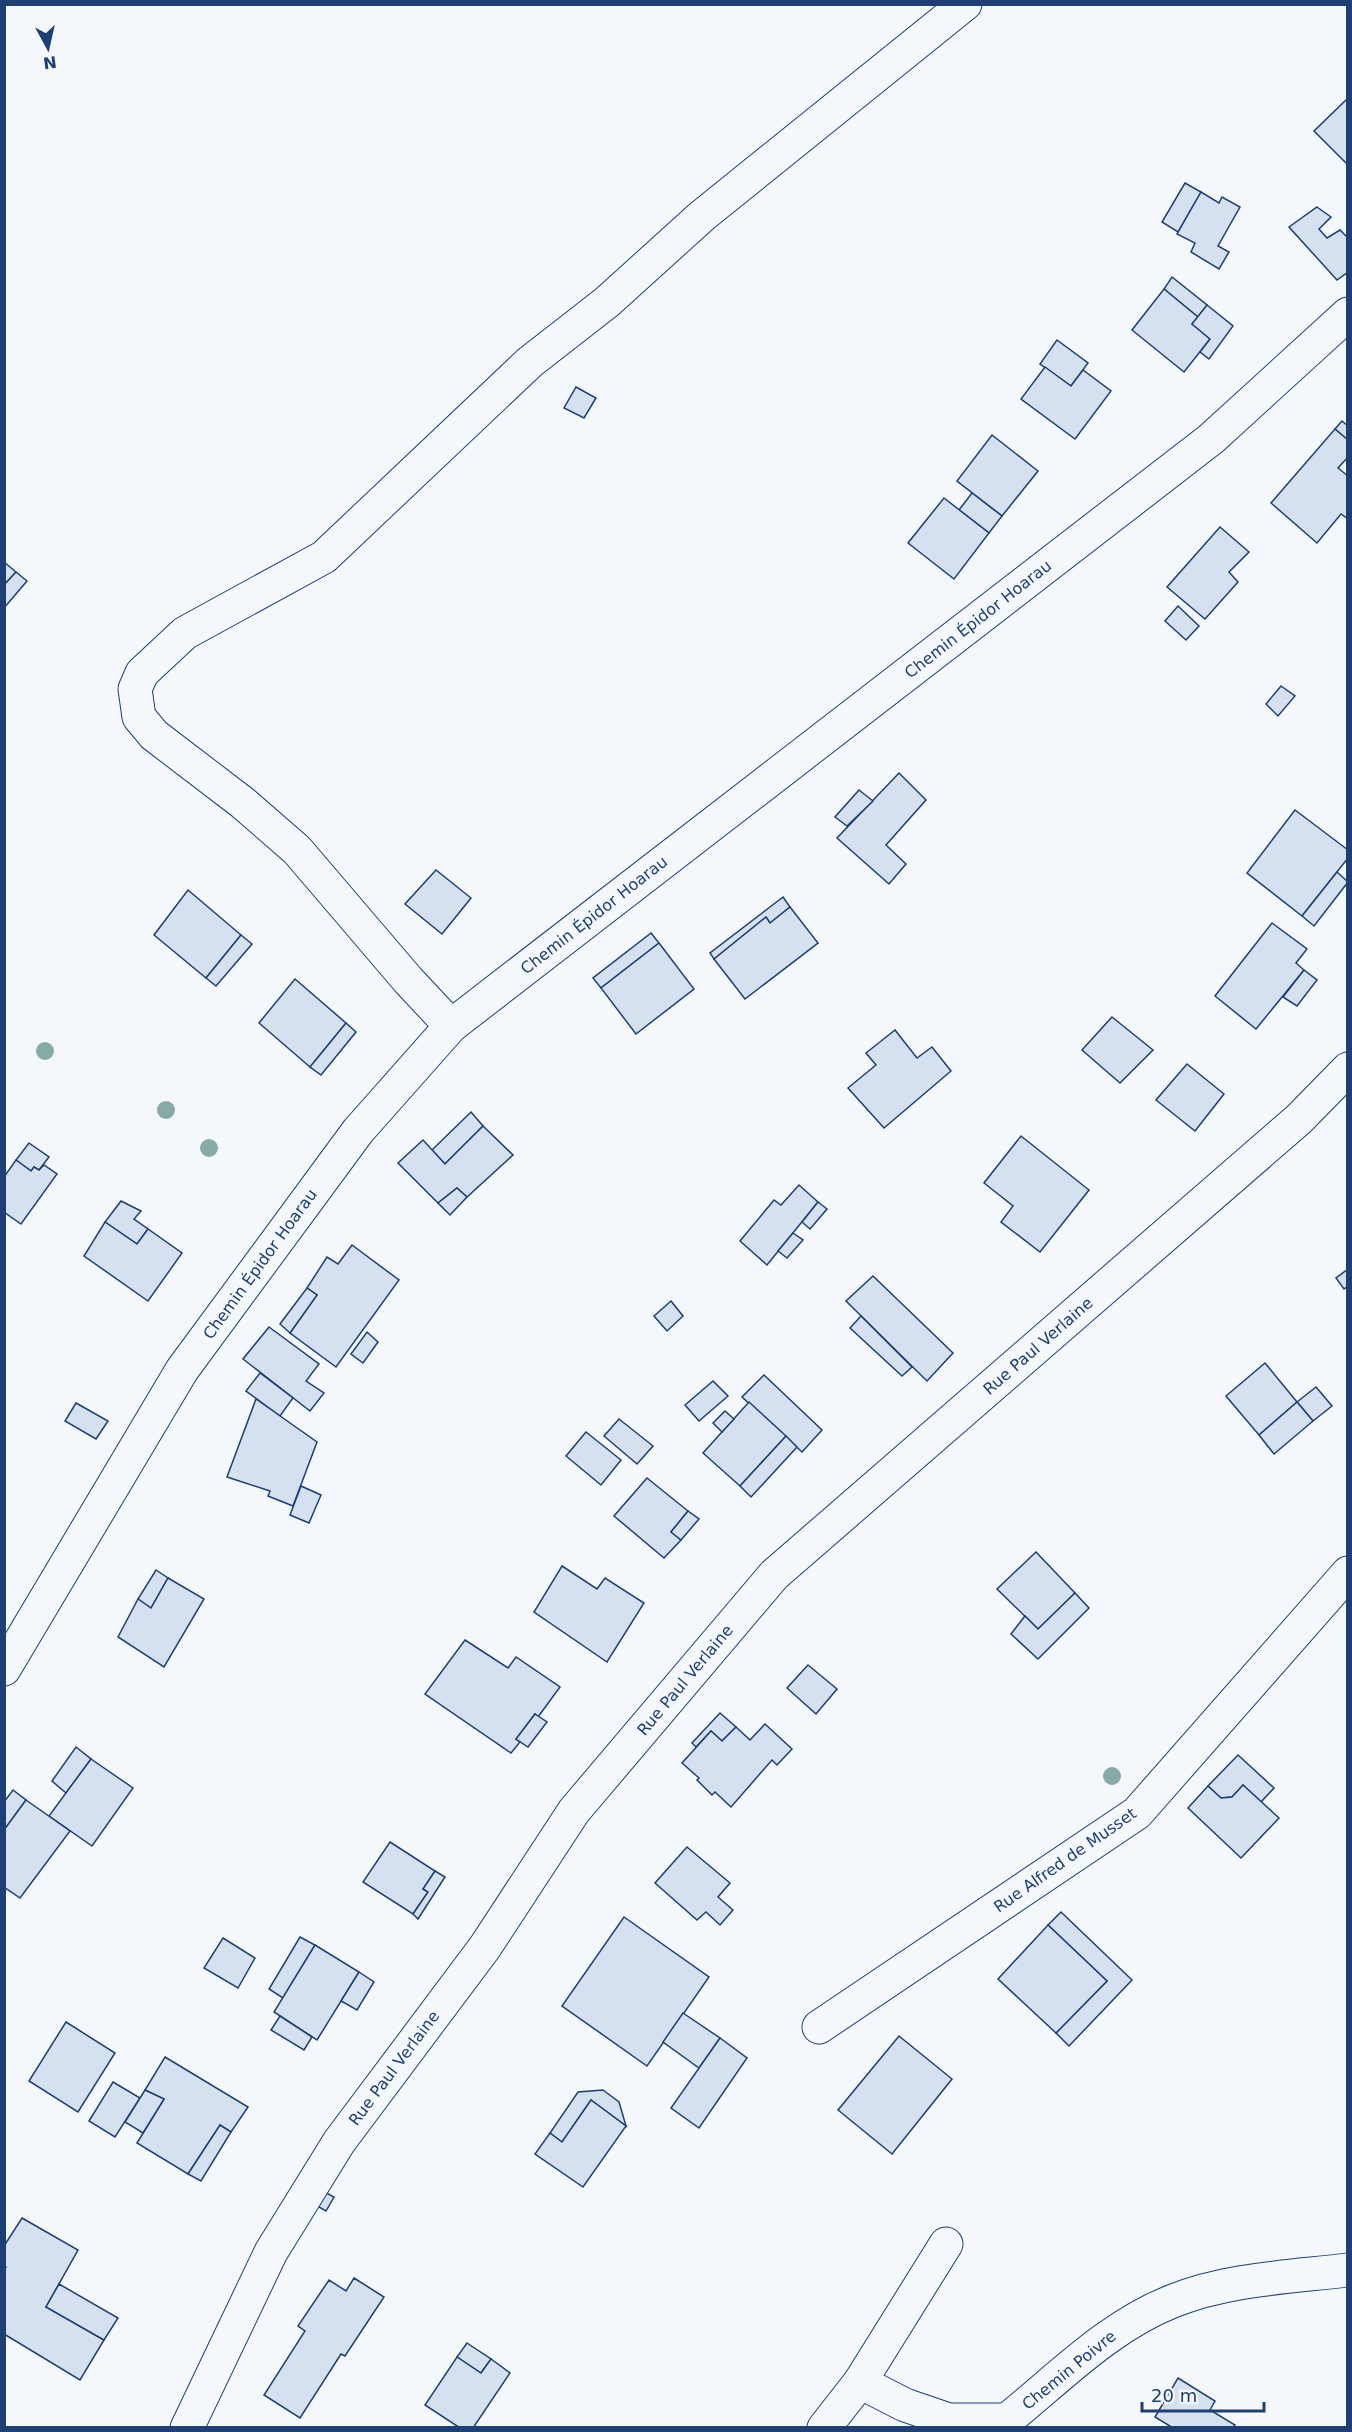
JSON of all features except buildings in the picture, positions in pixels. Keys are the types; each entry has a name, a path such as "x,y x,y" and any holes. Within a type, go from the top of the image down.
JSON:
{"street":[{"path":"451,1026 408,980 297,850 243,803 154,735 139,717 135,689 142,673 185,633 324,556 530,362 607,302 702,216 965,4"},
{"name":"Chemin Épidor Hoarau","path":"4,1669 182,1370 358,1131 451,1026 1211,440 1347,314"},
{"name":"Rue Paul Verlaine","path":"190,2427 271,2252 339,2142 485,1947 574,1811 767,1584 783,1567 1299,1119 1347,1069"},
{"name":"Rue Alfred de Musset","path":"819,2027 1137,1813 1347,1573"},
{"path":"824,2427 860,2382 946,2244"},
{"name":"Chemin Poivre","path":"1006,2424 1114,2332 1173,2301 1235,2284 1347,2270"},
{"path":"860,2382 904,2405 949,2420 1006,2424"}]}
